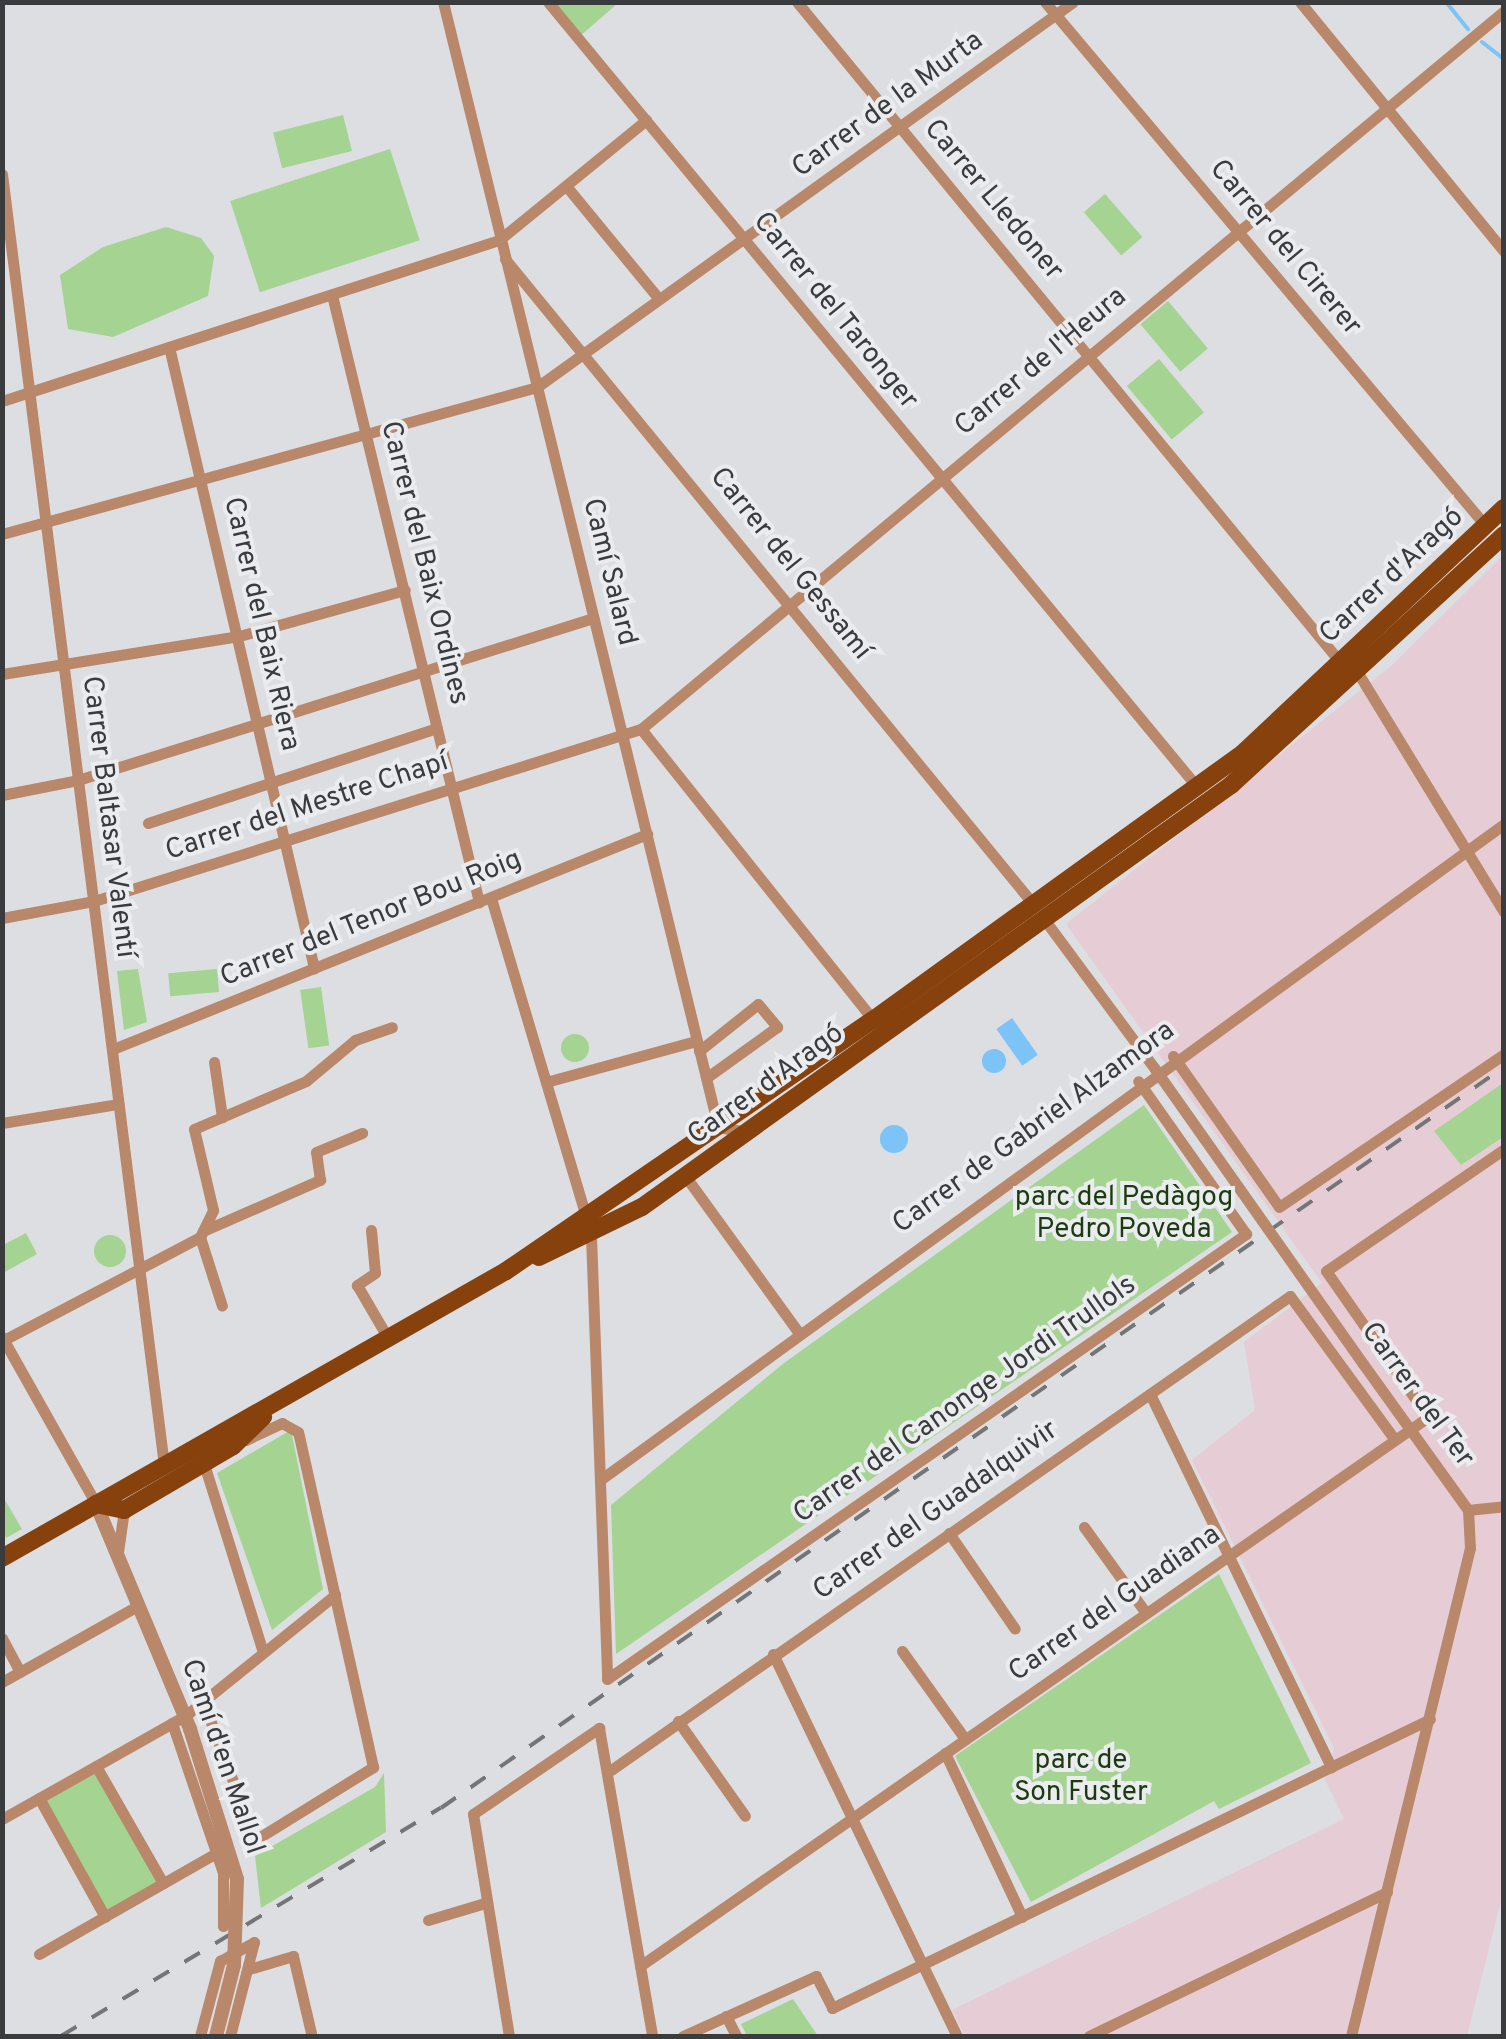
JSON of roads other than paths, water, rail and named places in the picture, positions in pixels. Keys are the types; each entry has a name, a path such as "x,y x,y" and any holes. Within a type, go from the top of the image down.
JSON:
{"main road":[{"name":"Carrer d'Aragó","path":"589,1227 680,1154 873,1020 1231,785 1358,674 1497,530 1504,508"},
{"name":"Carrer d'Aragó","path":"2,1558 506,1271 686,1176 866,1047 1198,788 1497,530"},
{"path":"1347,657 1358,674"},
{"path":"1338,691 1347,657"},
{"path":"1198,788 1231,785"},
{"path":"866,1047 873,1020"},
{"path":"680,1154 686,1176"},
{"name":"Carrer d'Aragó","path":"124,1510 233,1446 281,1399"},
{"path":"96,1504 124,1510"}],"street":[{"name":"Camí Salard","path":"442,2 720,1126"},
{"name":"Carrer del Taronger","path":"548,2 1198,788"},
{"name":"Carrer Lledoner","path":"797,2 898,127 1347,657"},
{"name":"Carrer del Cirerer","path":"1045,2 1497,530"},
{"name":"Carrer de la Murta","path":"2,534 203,482 538,386 1073,2"},
{"path":"1300,2 1504,251"},
{"name":"Carrer de l'Heura","path":"642,729 1504,12"},
{"path":"2,401 30,396 170,351 498,240 646,120"},
{"name":"Carrer Baltasar Valentí","path":"3,178 164,1466"},
{"path":"567,187 659,299"},
{"name":"Carrer del Gessamí","path":"503,257 790,602 1039,912"},
{"path":"2,289 16,286"},
{"name":"Carrer del Baix Ordines","path":"332,295 450,787 589,1227 606,1679"},
{"name":"Carrer del Baix Riera","path":"170,351 314,968"},
{"path":"2,674 238,636 405,590"},
{"path":"2,795 78,780 593,618"},
{"path":"1358,674 1504,912"},
{"path":"148,822 438,728"},
{"path":"642,729 873,1020"},
{"name":"Carrer del Mestre Chapí","path":"2,918 94,901 642,729"},
{"name":"Carrer de Gabriel Alzamora","path":"600,1480 1154,1069 1504,824"},
{"name":"Carrer del Tenor Bou Roig","path":"113,1050 647,834"},
{"name":"Carrer del Ter","path":"1039,912 1468,1510 1468,1565 1351,2036"},
{"path":"546,1082 698,1046 758,1004 777,1026 706,1078"},
{"path":"222,1306 202,1234 212,1210 194,1129 306,1081 355,1040 392,1026"},
{"path":"1173,1056 1279,1207 1504,1054"},
{"path":"214,1062 222,1117"},
{"name":"Carrer del Canonge Jordi Trullols","path":"606,1679 1246,1234 1138,1081"},
{"path":"2,1123 118,1104"},
{"path":"720,1126 748,1132"},
{"path":"96,1504 3,1339 202,1234 320,1180 316,1152 362,1133"},
{"name":"Carrer del Guadiana","path":"850,1820 1428,1417 1326,1271 1504,1148"},
{"path":"686,1176 798,1332"},
{"path":"371,1230 375,1273 357,1285 388,1338"},
{"name":"Carrer del Ter","path":"1290,1296 1394,1440"},
{"name":"Carrer del Guadalquivir","path":"611,1770 1290,1296"},
{"path":"1150,1394 1331,1767"},
{"path":"2,1819 182,1723 203,1701 336,1595 292,1424 233,1446"},
{"path":"204,1464 263,1652"},
{"name":"Camí d'en Mallol","path":"96,1504 139,1605 238,1879 234,1965 216,2036"},
{"path":"1468,1510 1504,1506"},
{"path":"118,1556 124,1510"},
{"path":"1084,1527 1146,1613"},
{"path":"949,1533 1015,1629"},
{"name":"Camí d'en Mallol","path":"203,1701 256,1840 373,1767 336,1595"},
{"path":"2,1682 139,1605"},
{"path":"2,1638 20,1672"},
{"path":"902,1651 965,1739"},
{"path":"773,1654 957,2036"},
{"path":"683,2036 816,1976 832,2008 1430,1719"},
{"path":"678,1721 744,1816"},
{"path":"182,1723 216,1852 223,1926"},
{"path":"509,2036 475,1811 599,1728 611,1770 652,2036"},
{"path":"945,1754 1022,1917"},
{"path":"96,1766 163,1883"},
{"path":"39,1798 105,1917"},
{"path":"640,1966 850,1820"},
{"path":"39,1954 216,1852"},
{"path":"1089,2036 1387,1892"},
{"path":"428,1920 486,1903"},
{"path":"200,2036 220,1961 254,1942 230,2036"},
{"path":"249,1969 293,1956 311,2033"},
{"path":"726,2016 736,2036"}],"water":[{"path":"1012,1018 1038,1055 1022,1066 996,1029"},
{"path":"994,1049 1006,1061 994,1073 982,1061"},
{"path":"894,1125 904,1129 908,1139 904,1149 894,1153 884,1149 880,1139 884,1129"}],"waterway":[{"path":"1446,2 1468,29"},
{"path":"1482,42 1504,59"}],"railway":[{"path":"61,2036 441,1808 1504,1067"}],"park label":[{"name":"parc del Pedàgog Pedro Poveda","path":"1124,1214"},
{"name":"parc de Son Fuster","path":"1081,1777"}]}
